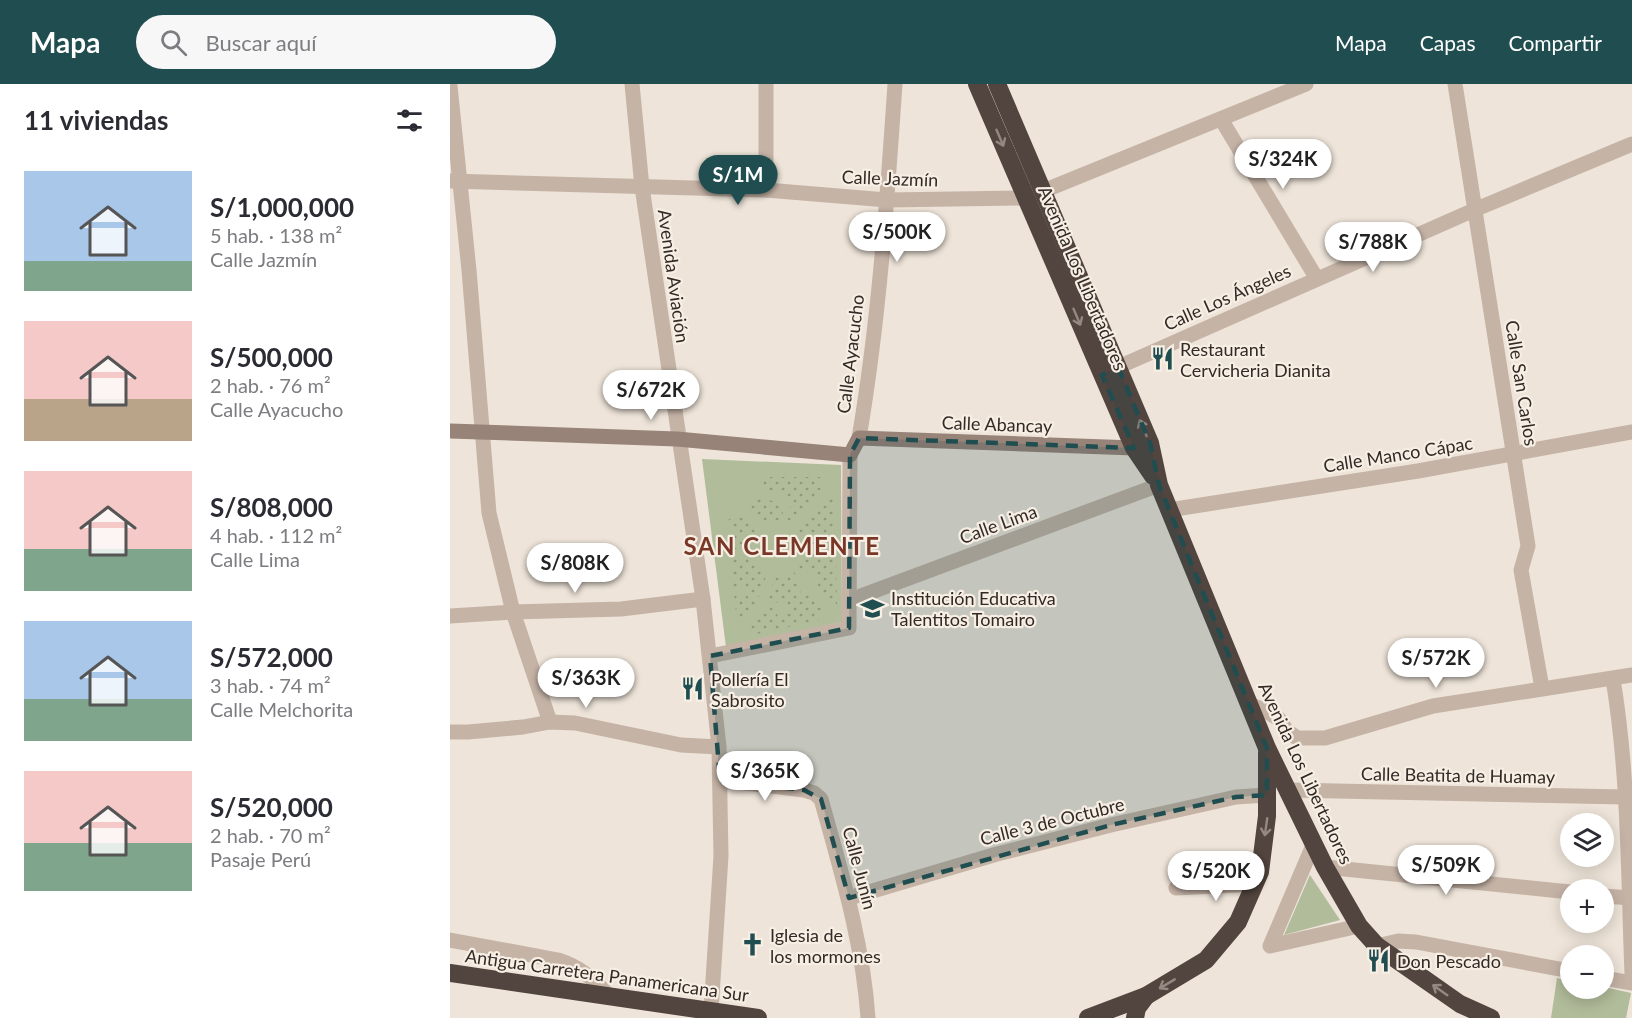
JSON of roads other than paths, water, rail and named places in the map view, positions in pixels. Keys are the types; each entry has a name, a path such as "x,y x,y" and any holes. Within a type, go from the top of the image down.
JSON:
{"highway":[{"name":"Avenida Los Libertadores","path":"977,84 1035,195"},
{"name":"Avenida Los Libertadores","path":"997,84 1035,195 1110,371 1134,448 1159,484"},
{"name":"Avenida Los Libertadores","path":"1110,371 1150,443 1159,484 1267,748 1325,867 1359,926 1377,946 1463,1011 1491,1018"},
{"path":"1088,1018 1146,996 1206,960 1238,922 1260,873 1267,816 1267,748"},
{"path":"1267,795 1293,798"},
{"name":"Antigua Carretera Panamericana Sur","path":"450,973 758,1018"},
{"path":"1135,1018 1137,1008 1146,996"}],"street":[{"name":"Avenida Aviación","path":"632,84 642,187 710,656 719,747 721,856 711,1011"},
{"path":"766,84 766,190"},
{"name":"Calle Ayacucho","path":"710,656 849,628 850,454 859,438 867,392 887,200 895,84"},
{"name":"Calle Jazmín","path":"454,181 766,190 887,200 1035,195 1306,84"},
{"name":"Calle San Carlos","path":"1455,84 1528,546 1521,570 1542,688"},
{"path":"450,86 454,181 469,270 489,513 513,612 550,722"},
{"path":"1221,119 1317,279"},
{"name":"Calle Los Ángeles","path":"1110,371 1474,210 1632,144"},
{"path":"450,432 677,439 850,454"},
{"name":"Calle Manco Cápac","path":"1169,510 1514,454 1632,432"},
{"name":"Calle Abancay","path":"859,438 1134,448"},
{"name":"Calle Lima","path":"850,600 1159,484"},
{"path":"450,616 621,609 702,599"},
{"path":"1250,704 1279,719 1287,731 1297,738 1325,738 1433,706 1632,675"},
{"path":"1613,679 1621,732 1626,797 1632,974"},
{"path":"450,732 523,727 550,722 600,727 681,745 719,747"},
{"name":"Calle Junín","path":"720,780 804,790 821,799 849,898 865,979 868,1018"},
{"name":"Calle 3 de Octubre","path":"849,898 997,854 1111,825 1236,797 1267,795"},
{"name":"Calle Beatita de Huamay","path":"1293,798 1626,797"},
{"path":"1314,843 1270,946 1359,926"},
{"path":"1325,867 1560,891"},
{"path":"1176,888 1255,884"},
{"path":"1614,897 1630,898"},
{"path":"450,940 558,960 573,965 592,977 609,996"},
{"path":"1377,946 1398,941 1416,942 1560,969"},
{"path":"1614,980 1632,983"}],"place":[{"name":"Restaurant Cervicheria Dianita","path":"1162,359"},
{"name":"Institución Educativa Talentitos Tomairo","path":"873,608"},
{"name":"Pollería El Sabrosito","path":"693,689"},
{"name":"Iglesia de los mormones","path":"752,945"},
{"name":"Don Pescado","path":"1379,961"}],"district":[{"name":"SAN CLEMENTE","path":"782,545"}]}
